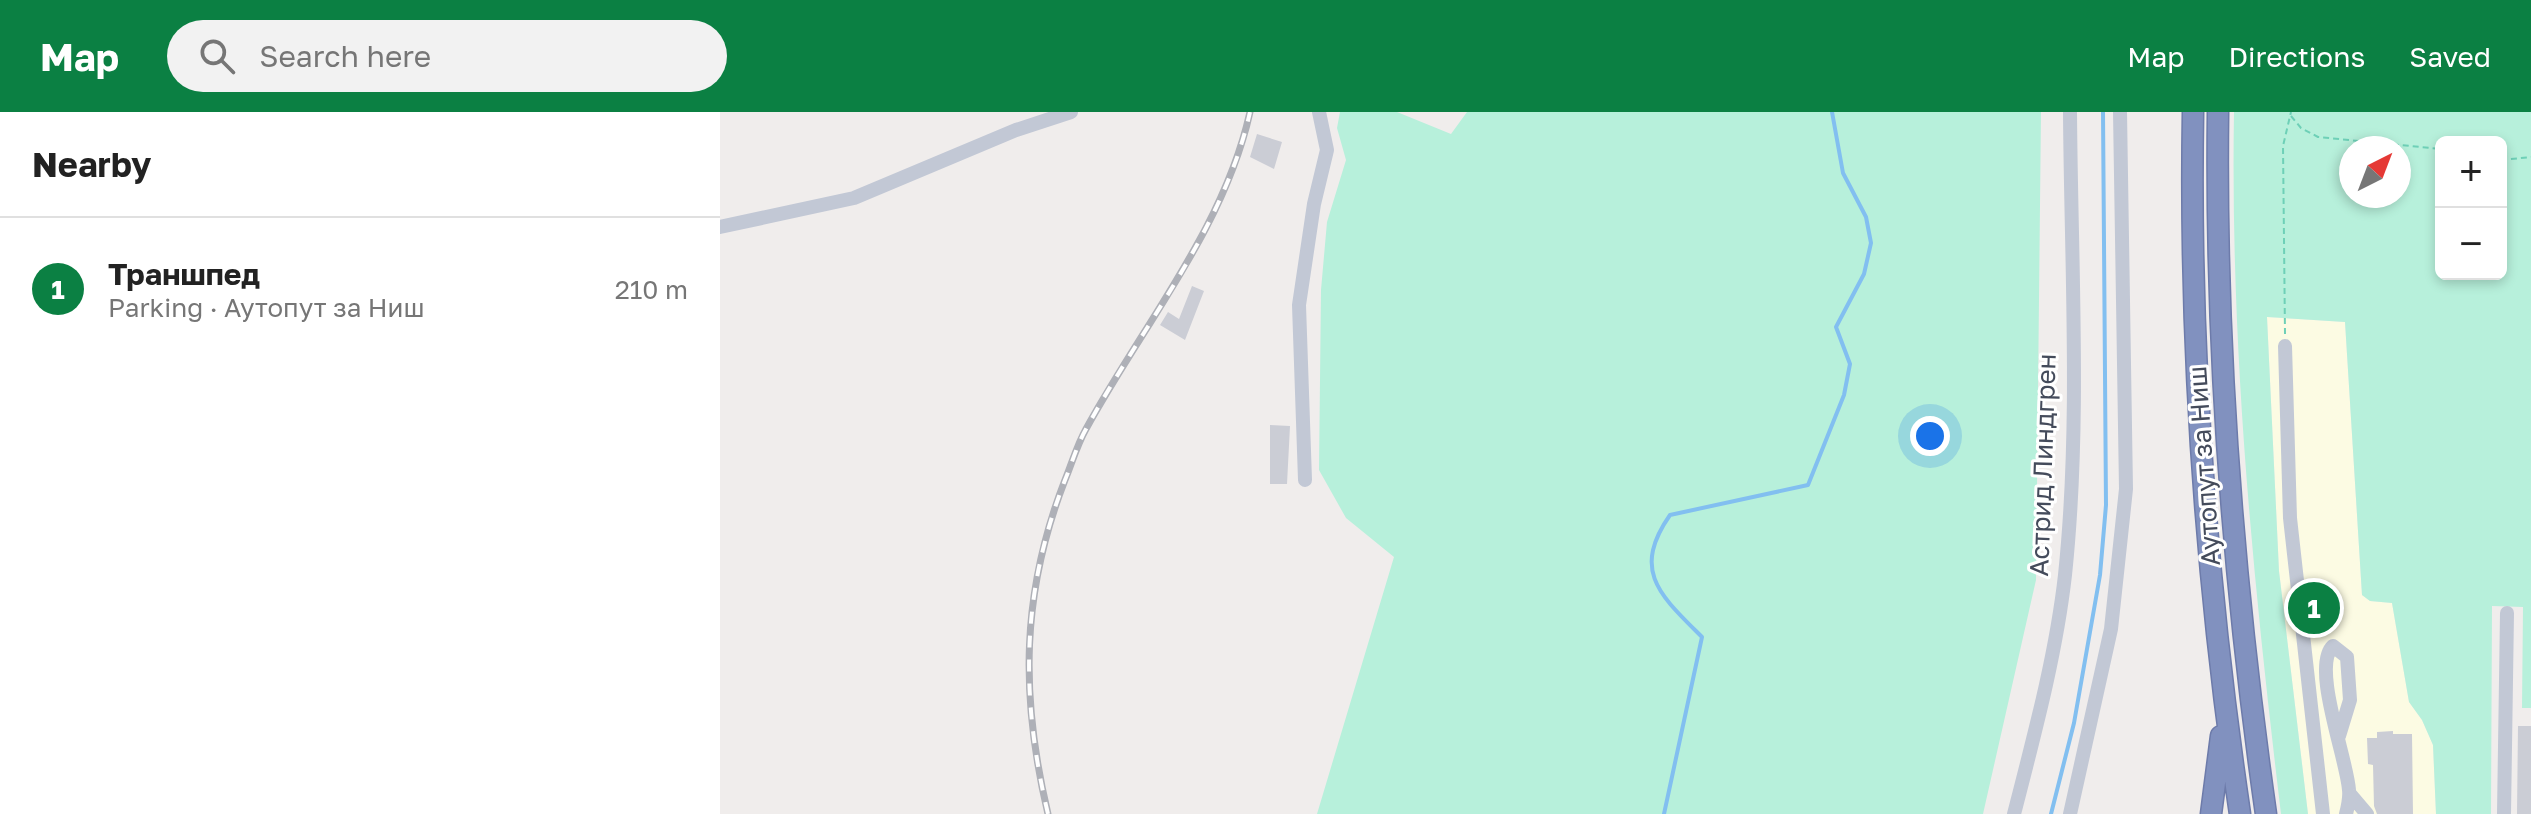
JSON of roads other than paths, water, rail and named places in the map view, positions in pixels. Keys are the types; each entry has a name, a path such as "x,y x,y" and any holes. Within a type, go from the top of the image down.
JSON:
{"highway":[{"name":"Аутопут за Ниш","path":"2193,112 2198,362 2223,700 2240,814"},
{"name":"Аутопут за Ниш","path":"2218,112 2219,298 2233,517 2254,734 2266,814"},
{"path":"2211,814 2223,700"}],"street":[{"path":"720,227 854,198 1005,134 1071,112"},
{"path":"1305,480 1299,305 1314,204 1327,150 1319,112"},
{"name":"Астрид Линдгрен","path":"2014,814 2050,661 2068,538 2073,454 2070,112"},
{"path":"2070,814 2111,629 2126,489 2120,112"},
{"path":"2285,346 2290,518 2323,814"},
{"path":"2504,814 2507,613"},
{"path":"2339,736 2351,685 2347,657 2333,646 2325,660 2326,681 2350,794 2346,814"},
{"path":"2350,794 2367,814"}],"waterway":[{"path":"1664,814 1702,637 1663,595 1656,581 1652,567 1658,535 1670,515 1808,485 1844,395 1850,364 1836,327 1864,274 1871,243 1866,217 1843,173 1832,112"},
{"path":"2051,814 2074,723 2100,575 2106,505 2103,112"}],"railway":[{"path":"1048,814 1039,770 1029,686 1033,604 1050,522 1083,435 1201,237 1238,155 1250,112"}],"place":[{"name":"Траншпед","path":"2314,608"}]}
